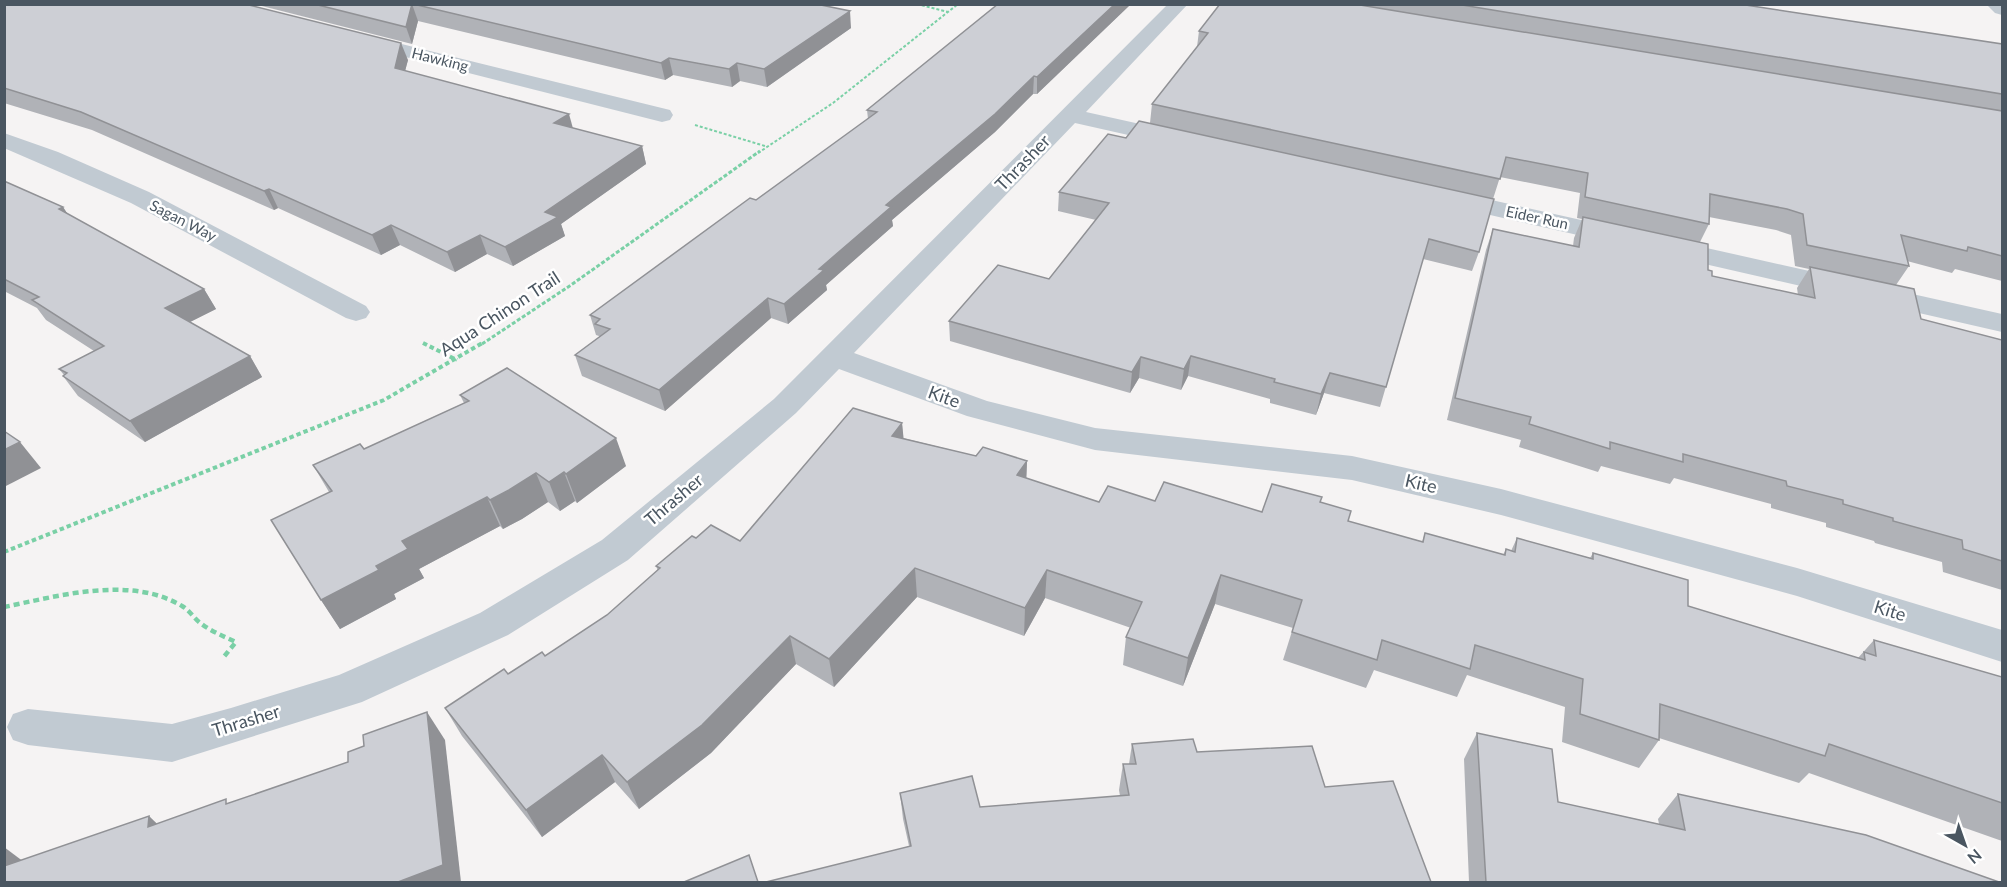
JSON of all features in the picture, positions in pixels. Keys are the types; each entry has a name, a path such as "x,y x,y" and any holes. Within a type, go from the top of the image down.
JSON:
{"street":[{"name":"Thrasher","path":"28,727 172,744 348,690 494,624 615,550 785,406 1179,4"},
{"path":"1995,4 2002,9"},
{"name":"Hawking","path":"343,36 662,115"},
{"path":"1070,115 1198,143"},
{"name":"Sagan Way","path":"4,140 40,152 159,208 356,312"},
{"name":"Eider Run","path":"1420,192 1876,292 2002,323"},
{"name":"Kite","path":"834,356 978,410 1095,439 1352,468 1501,502 1797,582 2002,646"}],"path":[{"path":"917,4 948,12"},
{"name":"Aqua Chinon Trail","path":"4,552 384,400 457,360 571,285 766,147 833,103 958,4"},
{"path":"662,115 766,147"},
{"path":"423,343 457,360"},
{"path":"4,607 78,593 115,591 153,594 184,607 202,625 237,642 222,659"}],"building":[{"path":"4,4 245,4 401,43 395,68 569,114 554,123 642,146 545,212 558,217 505,247 480,235 447,252 391,225 372,235 269,189 264,191 81,112 4,88"},
{"path":"314,4 412,4 406,27"},
{"path":"413,4 816,4 850,11 764,69 737,63 729,69 669,58 661,63"},
{"path":"998,4 1115,4 995,114 886,205 891,207 819,269 824,270 784,304 768,298 659,390 575,355 610,329 595,324 600,319 590,315 750,198 756,200 877,112 867,110"},
{"path":"1220,4 1354,4 2002,111 2002,256 1968,247 1967,251 1901,235 1909,266 1807,245 1803,214 1787,209 1710,194 1709,224 1585,197 1588,173 1506,157 1500,179 1152,104 1208,33 1199,31"},
{"path":"1456,4 1739,4 2002,44 2002,94"},
{"path":"1139,121 1494,199 1479,252 1429,239 1386,387 1330,373 1321,394 1191,356 1184,369 1141,357 1132,372 949,321 998,265 1049,279 1109,203 1059,192 1108,134 1126,138"},
{"path":"4,181 63,207 59,209 204,289 165,308 250,356 130,421 63,376 67,373 59,369 104,346 32,300 39,297 4,279"},
{"path":"1583,217 1708,244 1708,270 1712,271 1712,276 1815,298 1810,267 1914,289 1921,319 2002,340 2002,561 1963,549 1962,540 1893,521 1893,518 1843,504 1843,500 1787,486 1786,481 1683,454 1683,462 1610,442 1610,449 1529,424 1531,417 1455,398 1493,229 1579,247"},
{"path":"507,368 616,438 566,474 564,472 549,482 536,473 490,500 487,497 402,541 408,549 376,566 379,570 321,600 271,520 332,491 313,465 360,444 364,449 469,401 460,395"},
{"path":"853,408 902,423 892,436 976,456 983,447 1027,461 1017,475 1099,502 1108,486 1155,501 1164,482 1262,512 1272,484 1322,497 1320,502 1351,511 1348,521 1423,542 1425,533 1505,555 1506,549 1515,552 1517,538 1593,559 1593,553 1688,580 1688,606 1865,660 1864,652 1876,656 1874,640 2002,677 2002,803 1829,744 1825,756 1660,704 1659,740 1580,714 1583,679 1475,645 1470,669 1382,640 1377,660 1292,632 1302,600 1221,575 1188,658 1126,637 1142,602 1047,570 1025,608 915,568 829,659 790,636 702,725 627,782 602,755 526,810 445,708 504,669 508,674 542,652 545,656 607,615 660,568 656,566 692,536 696,538 711,525 740,541"},
{"path":"4,431 20,442 4,450"},
{"path":"427,712 443,865 398,882 4,882 4,866 149,816 148,827 226,799 226,804 348,762 348,752 364,746 363,735"},
{"path":"1477,733 1552,749 1558,802 1685,830 1678,794 1866,835 1999,882 1486,882"},
{"path":"1193,739 1197,752 1312,746 1325,787 1393,781 1431,882 766,882 911,846 900,793 972,776 980,807 1129,795 1123,764 1136,764 1132,744"},
{"path":"749,855 758,882 684,882"}]}
